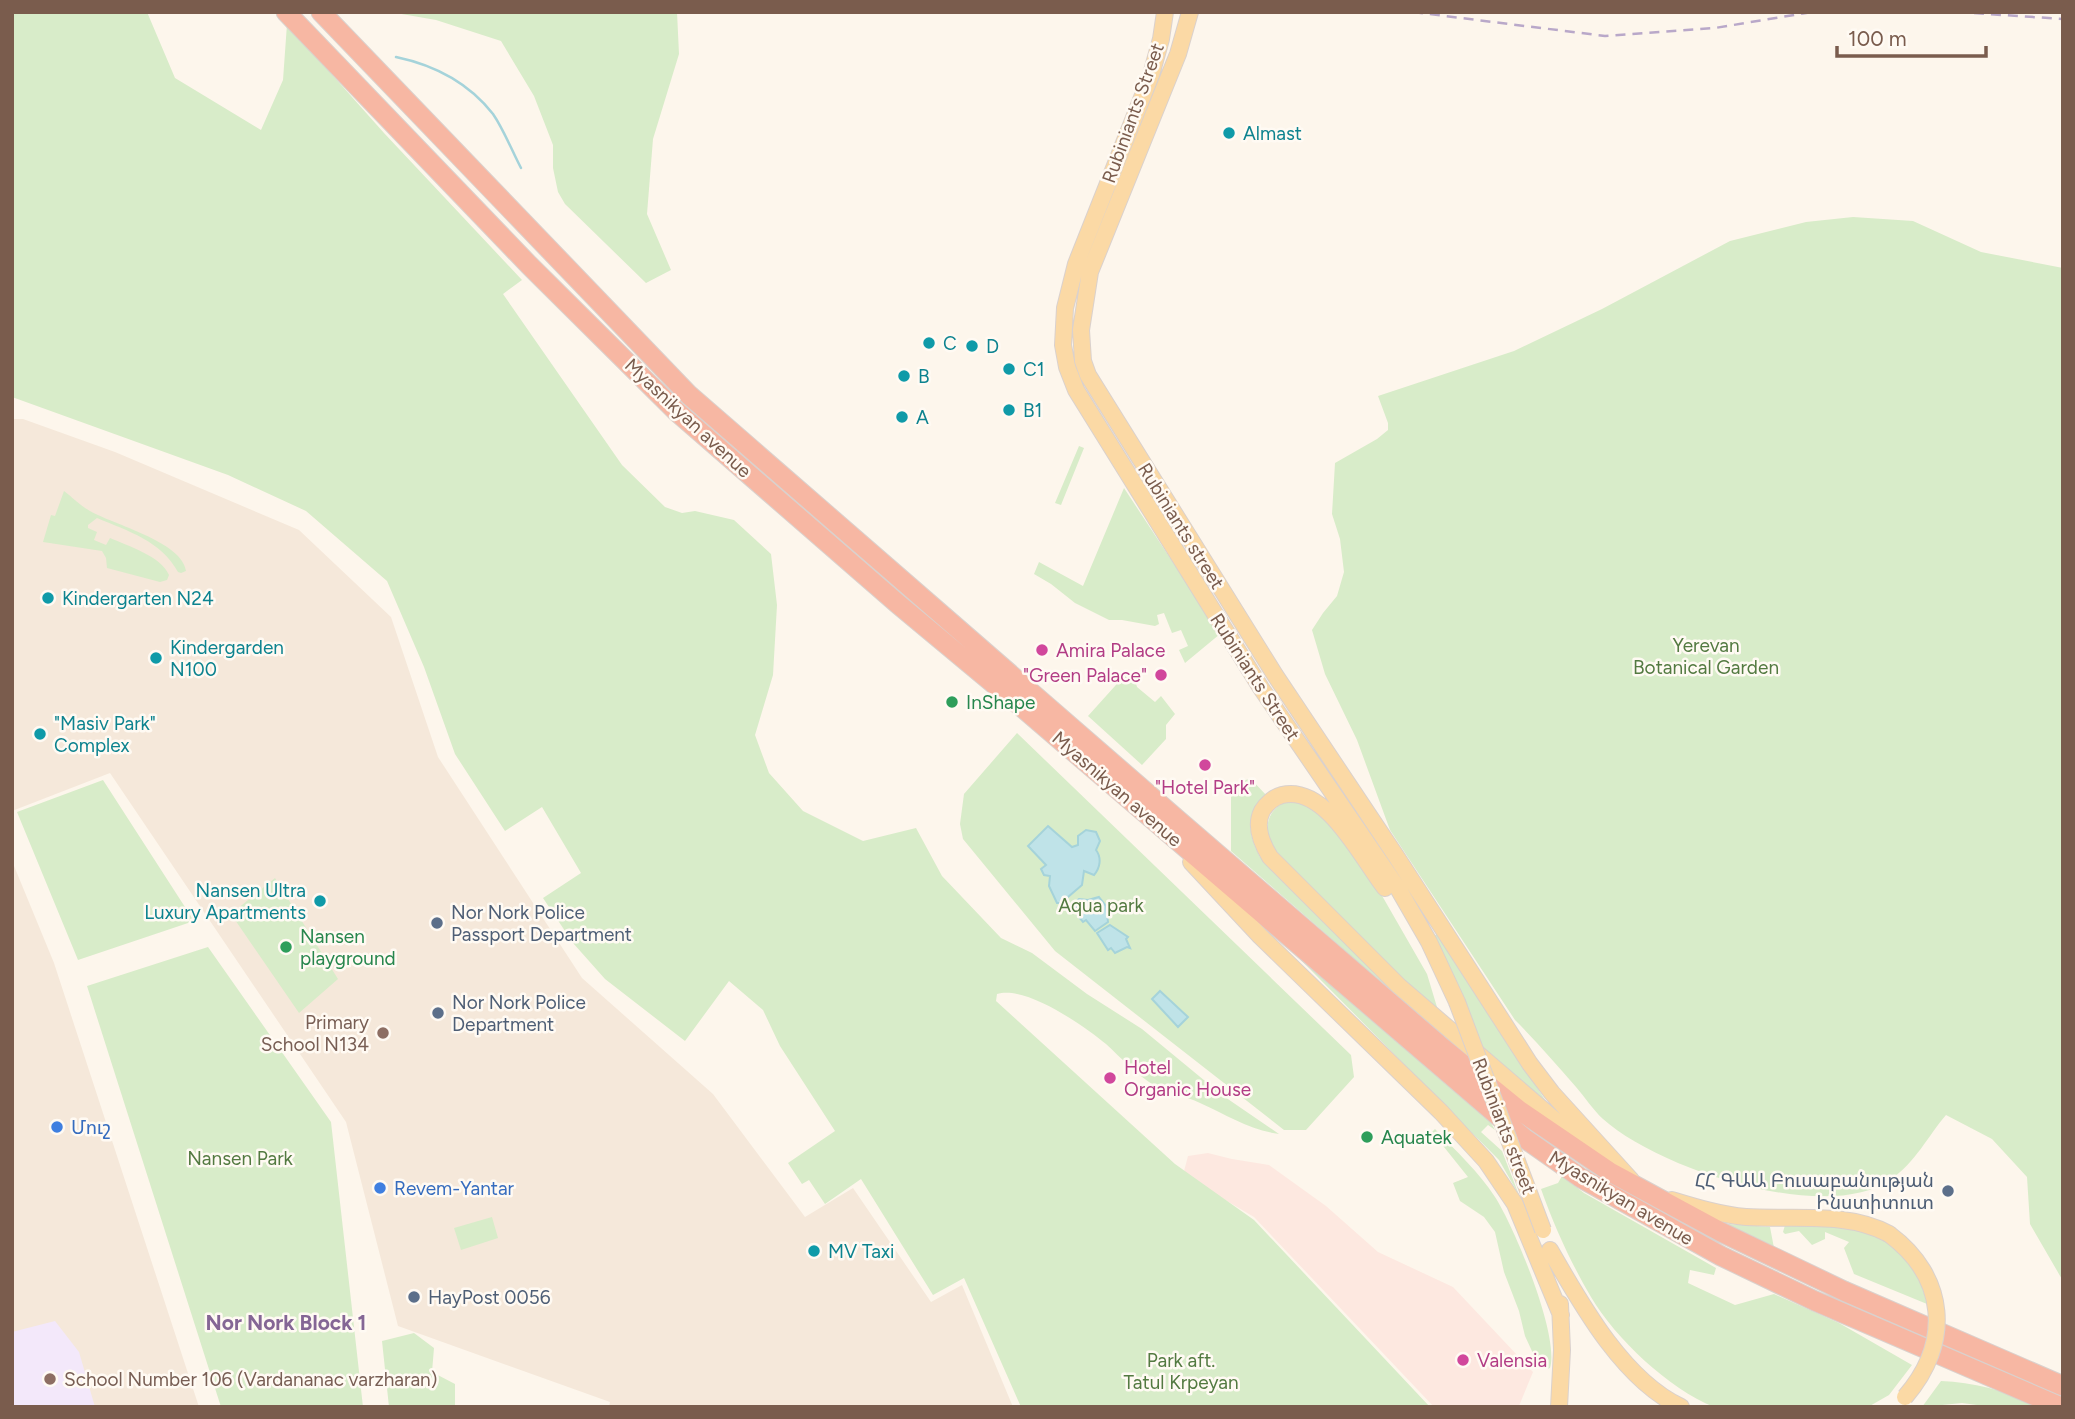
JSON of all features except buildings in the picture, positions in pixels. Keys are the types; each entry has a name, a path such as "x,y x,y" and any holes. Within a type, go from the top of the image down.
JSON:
{"highway":[{"name":"Myasnikyan avenue","path":"286,12 529,265 676,411 1524,1138 1581,1178 1703,1247 1779,1284 2061,1407"},
{"name":"Myasnikyan avenue","path":"321,12 689,394 1438,1044 1519,1110 1610,1172 1721,1232 1844,1291 2063,1386"}],"main road":[{"name":"Rubiniants Street","path":"1165,12 1151,75 1076,264 1070,286 1065,308 1063,345 1069,377 1099,432 1261,688 1399,890 1429,942"},
{"name":"Rubiniants street","path":"1191,12 1178,54 1090,272 1081,330 1085,367 1090,381 1267,663 1396,856 1486,998 1552,1093 1644,1192"},
{"path":"1429,942 1329,812 1305,795 1291,793 1279,795 1267,804 1261,814 1259,829 1261,842 1270,857 1399,986 1582,1143 1610,1172"},
{"path":"1146,814 1260,936 1441,1112 1486,1161 1515,1204 1561,1315 1559,1407"},
{"name":"Rubiniants street","path":"1429,942 1457,1002 1544,1230 1561,1315"},
{"path":"1644,1192 1741,1216 1854,1222 1877,1227 1903,1244 1923,1268 1930,1283 1937,1312 1937,1332 1929,1362 1918,1382 1900,1402"},
{"path":"1550,1250 1588,1315 1619,1355 1664,1399 1681,1407"}],"shaded area":[{"path":"12,419 23,419 115,452 299,530 391,617 438,757 582,978 713,1094 805,1217 853,1188 931,1302 962,1285 1013,1407 609,1407 610,1402 398,1326 346,1122 110,773 12,811"},
{"path":"12,861 54,963 199,1407 12,1407"},
{"path":"1208,1153 1269,1165 1326,1206 1378,1252 1453,1287 1533,1372 1519,1406 1434,1407 1254,1217 1183,1175 1188,1156"},
{"name":"School Number 106 (Vardananac varzharan)","path":"55,1321 79,1352 95,1407 12,1407 12,1332"}],"green space":[{"name":"Park aft. Tatul Krpeyan","path":"12,12 147,12 175,78 261,130 283,80 287,24 384,133 522,280 503,294 622,465 665,507 682,513 695,511 734,520 771,554 777,605 773,675 755,735 769,773 803,811 863,841 916,828 942,876 1001,938 1032,953 1087,994 1142,1029 1222,1095 1279,1134 1248,1126 1155,1086 1096,1036 1054,1009 1023,995 997,994 996,1001 1175,1164 1254,1220 1430,1407 1021,1407 964,1278 933,1295 861,1179 825,1204 809,1180 802,1184 788,1163 835,1131 780,1046 763,1010 729,981 685,1041 605,979 573,943 543,898 581,873 542,807 505,831 455,754 424,667 387,581 306,511 228,475 12,397"},
{"path":"390,12 677,12 679,54 653,139 647,214 671,270 646,283 565,204 558,192 553,168 553,145 534,96 501,41 436,20"},
{"name":"Yerevan Botanical Garden","path":"1853,217 1913,221 1981,252 2063,268 2063,1281 2030,1224 2027,1177 1992,1139 1946,1115 1900,1173 1862,1192 1827,1196 1786,1194 1701,1172 1628,1138 1603,1119 1515,1020 1390,830 1357,740 1325,674 1312,630 1337,596 1344,572 1340,539 1332,514 1335,463 1388,430 1378,396 1514,351 1602,309 1730,241 1806,222"},
{"path":"1079,446 1084,448 1061,505 1055,503"},
{"path":"1124,488 1220,634 1185,663 1179,650 1188,646 1181,630 1172,633 1164,613 1157,615 1159,624 1155,626 1109,620 1075,603 1034,574 1039,562 1083,586"},
{"path":"64,491 90,511 145,535 173,551 186,571 178,572 163,552 143,538 97,518 88,525 88,528 97,532 94,540 106,545 110,538 143,552 165,568 169,575 167,580 160,582 107,568 102,551 43,542 51,515 55,516"},
{"path":"1124,676 1135,680 1137,687 1155,702 1161,696 1175,714 1166,725 1166,739 1142,765 1088,716"},
{"name":"Aqua park","path":"1017,733 1351,1055 1354,1077 1306,1130 1284,1130 1055,951 963,839 960,824 964,794"},
{"path":"1250,778 1267,796 1256,811 1251,825 1260,857 1455,1040 1453,1045 1231,851 1231,797 1234,786"},
{"path":"103,780 194,921 78,960 17,812"},
{"path":"1287,801 1306,803 1333,825 1377,887 1427,974 1440,1017 1276,851 1269,836 1268,823 1279,805"},
{"name":"Nansen playground","path":"275,878 338,979 299,1013 231,914"},
{"path":"1438,934 1549,1106 1484,1053 1433,936"},
{"name":"Nansen Park","path":"208,947 331,1122 363,1407 221,1407 87,986"},
{"path":"1293,952 1490,1121 1495,1130 1488,1125 1481,1132 1502,1151 1519,1195 1499,1160"},
{"path":"1435,1129 1489,1188 1513,1231 1542,1307 1551,1353 1550,1368 1547,1369 1537,1362 1525,1336 1504,1272 1495,1232 1484,1217 1460,1201 1453,1183 1468,1177 1432,1132"},
{"path":"1562,1176 1584,1193 1716,1268 1714,1275 1690,1270 1688,1283 1735,1305 1774,1294 1839,1323 1912,1365 1889,1395 1868,1407 1714,1407 1697,1399 1645,1361 1614,1329 1591,1297 1563,1244 1541,1189 1558,1183"},
{"path":"492,1217 498,1238 461,1250 454,1228"},
{"path":"1716,1223 1770,1227 1774,1248"},
{"path":"1785,1225 1852,1225 1887,1237 1919,1276 1927,1304 1854,1274 1844,1248 1849,1242 1825,1232 1825,1239 1812,1245 1799,1231 1785,1234"},
{"path":"414,1333 434,1348 432,1372 455,1384 455,1407 389,1407 382,1341"},
{"path":"1941,1381 1982,1386 2047,1407 1992,1407 1962,1403 1922,1407"}],"water":[{"path":"1048,826 1072,847 1078,845 1078,836 1086,830 1096,832 1100,841 1096,850 1100,860 1096,872 1094,875 1084,871 1082,885 1061,903 1057,903 1049,886 1050,876 1044,875 1041,869 1046,865 1028,846"},
{"path":"1099,897 1106,906 1108,922 1095,931 1086,920 1083,922 1078,916 1081,914 1073,904 1079,899"},
{"path":"1110,925 1128,937 1126,939 1130,948 1115,953 1111,948 1108,950 1097,933"},
{"path":"1160,991 1188,1017 1178,1027 1152,999"}],"waterway":[{"path":"396,57 437,70 473,93 493,114 521,168"}],"railway":[{"path":"1413,12 1605,36 1715,28 1812,12"},
{"path":"1957,12 2063,19"}],"place":[{"name":"Almast","path":"1229,133"},
{"name":"C","path":"929,343"},
{"name":"D","path":"972,346"},
{"name":"C1","path":"1009,369"},
{"name":"B","path":"904,376"},
{"name":"B1","path":"1009,410"},
{"name":"A","path":"902,417"},
{"name":"Kindergarten N24","path":"48,598"},
{"name":"Amira Palace","path":"1042,650"},
{"name":"Kindergarden N100","path":"156,658"},
{"name":"\"Green Palace\"","path":"1161,675"},
{"name":"InShape","path":"952,702"},
{"name":"\"Masiv Park\" Complex","path":"40,734"},
{"name":"\"Hotel Park\"","path":"1205,765"},
{"name":"Nansen Ultra Luxury Apartments","path":"320,901"},
{"name":"Nor Nork Police Passport Department","path":"437,923"},
{"name":"Nansen playground","path":"286,947"},
{"name":"Nor Nork Police Department","path":"438,1013"},
{"name":"Primary School N134","path":"383,1033"},
{"name":"Hotel Organic House","path":"1110,1078"},
{"name":"Մուշ","path":"57,1127"},
{"name":"Aquatek","path":"1367,1137"},
{"name":"Revem-Yantar","path":"380,1188"},
{"name":"ՀՀ ԳԱԱ Բուսաբանության Ինստիտուտ","path":"1948,1191"},
{"name":"MV Taxi","path":"814,1251"},
{"name":"HayPost 0056","path":"414,1297"},
{"name":"Valensia","path":"1463,1360"},
{"name":"School Number 106 (Vardananac varzharan)","path":"50,1379"}],"district":[{"name":"Nor Nork Block 1","path":"286,1322"}]}
